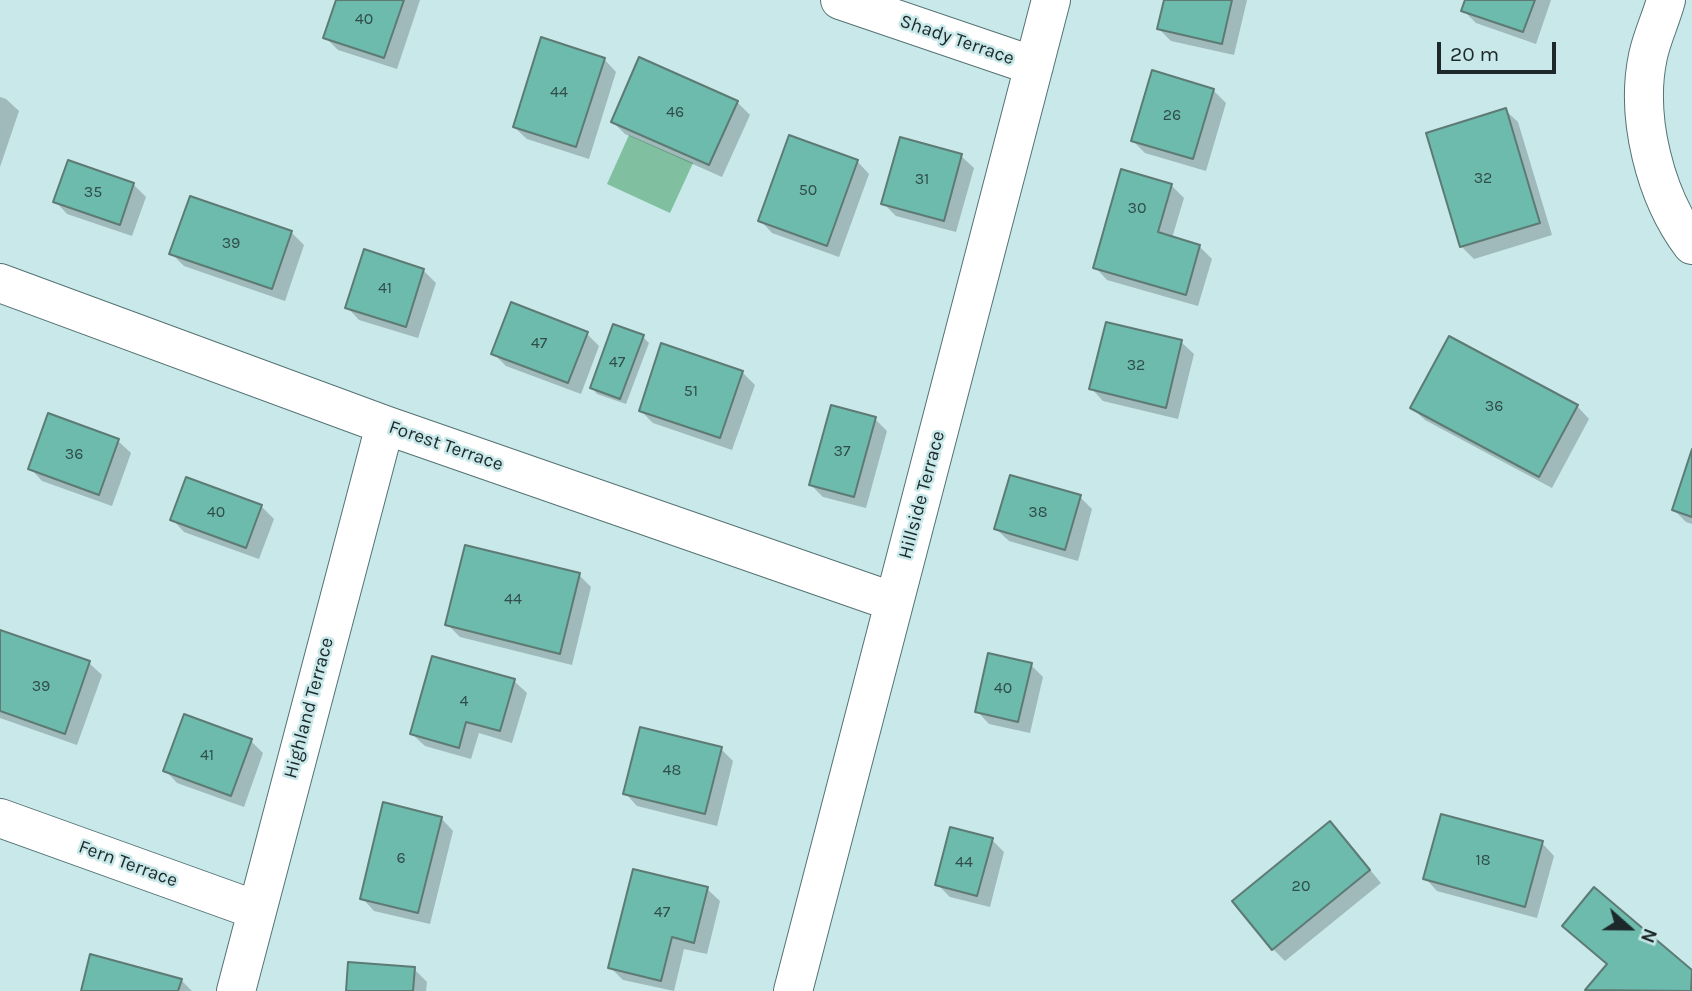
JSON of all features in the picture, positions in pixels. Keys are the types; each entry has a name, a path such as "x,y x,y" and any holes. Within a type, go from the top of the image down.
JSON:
{"street":[{"name":"Shady Terrace","path":"840,0 1034,66"},
{"name":"Hillside Terrace","path":"793,991 1051,0"},
{"path":"1666,0 1648,55 1644,87 1647,138 1661,188 1692,245"},
{"name":"Forest Terrace","path":"0,283 385,425 894,602"},
{"name":"Highland Terrace","path":"236,991 385,425"},
{"name":"Fern Terrace","path":"0,818 256,910"}],"green space":[{"path":"629,135 693,163 670,213 607,184"}],"building":[{"path":"336,0 404,0 384,58 323,38"},
{"path":"1164,0 1232,0 1222,44 1157,29"},
{"path":"1465,0 1535,0 1523,32 1461,11"},
{"path":"541,37 605,58 576,147 513,127"},
{"path":"639,57 738,101 709,165 611,122"},
{"path":"1152,70 1214,89 1193,159 1131,141"},
{"path":"1506,108 1540,223 1460,247 1426,133"},
{"path":"789,135 858,160 827,246 758,221"},
{"path":"900,137 962,154 944,221 881,204"},
{"path":"68,160 134,183 120,225 53,202"},
{"path":"1121,169 1172,184 1158,232 1200,245 1186,295 1093,268"},
{"path":"190,196 292,231 272,289 169,254"},
{"path":"364,249 424,269 406,327 345,308"},
{"path":"511,302 588,332 568,383 491,354"},
{"path":"1106,322 1182,340 1166,408 1089,389"},
{"path":"613,324 644,335 620,399 590,388"},
{"path":"1449,336 1578,405 1539,477 1410,408"},
{"path":"661,343 743,371 720,438 639,411"},
{"path":"831,405 876,417 854,497 809,485"},
{"path":"48,413 119,439 99,495 28,469"},
{"path":"1692,449 1692,517 1672,510"},
{"path":"1010,475 1081,495 1065,550 994,529"},
{"path":"186,477 262,505 246,548 170,520"},
{"path":"465,545 580,573 560,654 445,625"},
{"path":"0,630 90,661 65,734 0,711"},
{"path":"988,653 1032,663 1018,722 975,712"},
{"path":"432,656 515,679 500,731 466,722 459,748 410,734"},
{"path":"184,714 252,739 231,796 163,771"},
{"path":"640,727 722,747 705,814 623,794"},
{"path":"383,802 442,817 418,913 360,899"},
{"path":"1441,814 1543,841 1525,907 1423,879"},
{"path":"1330,821 1370,870 1272,950 1232,901"},
{"path":"950,827 993,838 977,896 935,885"},
{"path":"633,869 708,887 694,943 672,937 661,981 608,968"},
{"path":"1594,887 1692,970 1691,991 1585,990 1607,964 1562,926"},
{"path":"90,954 182,979 178,991 81,991"},
{"path":"348,962 415,967 413,991 346,991"}]}
